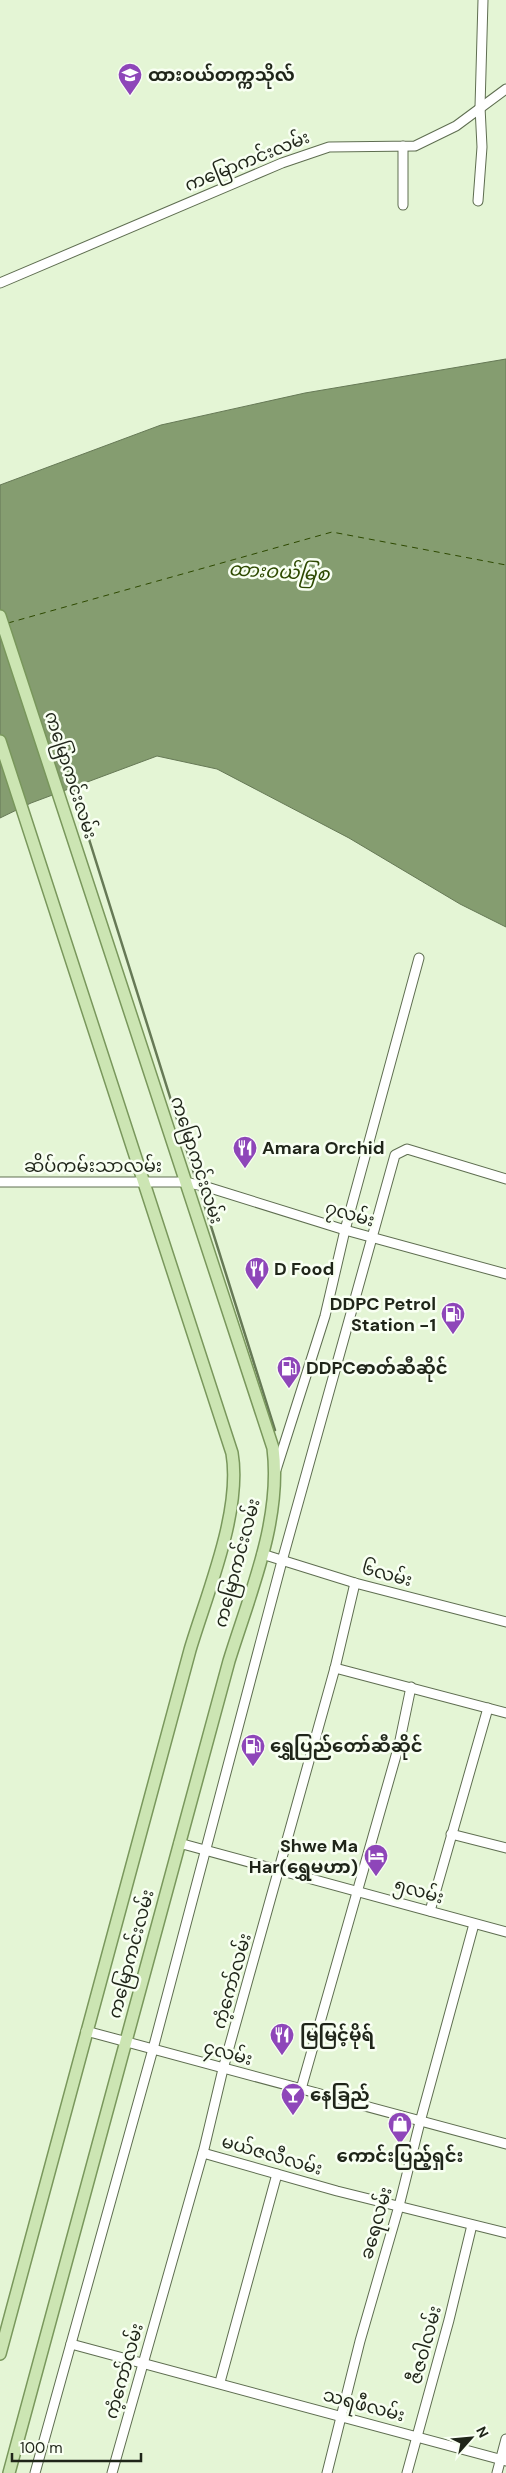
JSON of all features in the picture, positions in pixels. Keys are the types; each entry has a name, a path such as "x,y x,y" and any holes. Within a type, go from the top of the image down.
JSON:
{"main road":[{"name":"ကမြောကင်းလမ်း","path":"0,616 273,1448 276,1470 273,1500 262,1554 229,1661 9,2473"},
{"name":"ကမြောကင်းလမ်း","path":"0,741 232,1453 235,1471 234,1490 223,1544 190,1650 0,2354"}],"street":[{"path":"478,201 482,147 480,107 484,0"},
{"name":"ကမြောကင်းလမ်း","path":"0,284 282,163 330,146 415,146 456,126 506,89"},
{"path":"403,146 403,205"},
{"path":"276,1470 325,1316 345,1230 419,958"},
{"path":"35,2473 153,2049 282,1561 395,1155 407,1149 506,1179"},
{"name":"ဆိပ်ကမ်းသာလမ်း","path":"0,1182 185,1182"},
{"name":"၇လမ်း","path":"185,1182 207,1186 372,1238 506,1274"},
{"name":"၆လမ်း","path":"262,1554 355,1583 506,1622"},
{"name":"ကံ့ကော်လမ်း","path":"112,2473 203,2153 223,2069 335,1668 355,1583"},
{"path":"335,1668 506,1713"},
{"path":"301,2089 398,1745 411,1687"},
{"path":"430,1911 488,1708"},
{"path":"451,1834 506,1848"},
{"name":"၅လမ်း","path":"179,1843 506,1932"},
{"name":"ခရေလမ်း","path":"327,2473 379,2270 399,2206 474,1924"},
{"name":"၄လမ်း","path":"86,2031 506,2144"},
{"name":"မယ်ဇလီလမ်း","path":"203,2153 472,2226 506,2233"},
{"path":"220,2382 277,2174"},
{"name":"ဇီဇဝါလမ်း","path":"407,2473 472,2226"},
{"name":"သရဖီလမ်း","path":"71,2344 143,2365 220,2382 241,2390 342,2415 503,2460"},
{"path":"497,2473 503,2460 506,2439"}],"water":[{"name":"ထားဝယ်မြစ","path":"506,359 506,927 460,904 349,838 217,769 157,756 31,803 0,818 0,485 161,425 305,393"}],"waterway":[{"path":"72,785 197,1183"},
{"path":"199,1188 275,1430"}],"ferry route":[{"path":"8,623 332,532 506,565"}],"place":[{"name":"ထားဝယ်တက္ကသိုလ်","path":"130,96"},
{"name":"Amara Orchid","path":"245,1169"},
{"name":"D Food","path":"257,1290"},
{"name":"DDPC Petrol Station -1","path":"453,1335"},
{"name":"DDPCဓာတ်ဆီဆိုင်","path":"289,1389"},
{"name":"ရွှေပြည်တော်ဆီဆိုင်","path":"253,1767"},
{"name":"Shwe Ma Har(‌‌ရွှေမဟာ)","path":"376,1877"},
{"name":"မြမြင့်မိုရ်","path":"282,2056"},
{"name":"နေခြည်","path":"293,2116"},
{"name":"ကောင်းပြည့်ရှင်း","path":"400,2145"}]}
